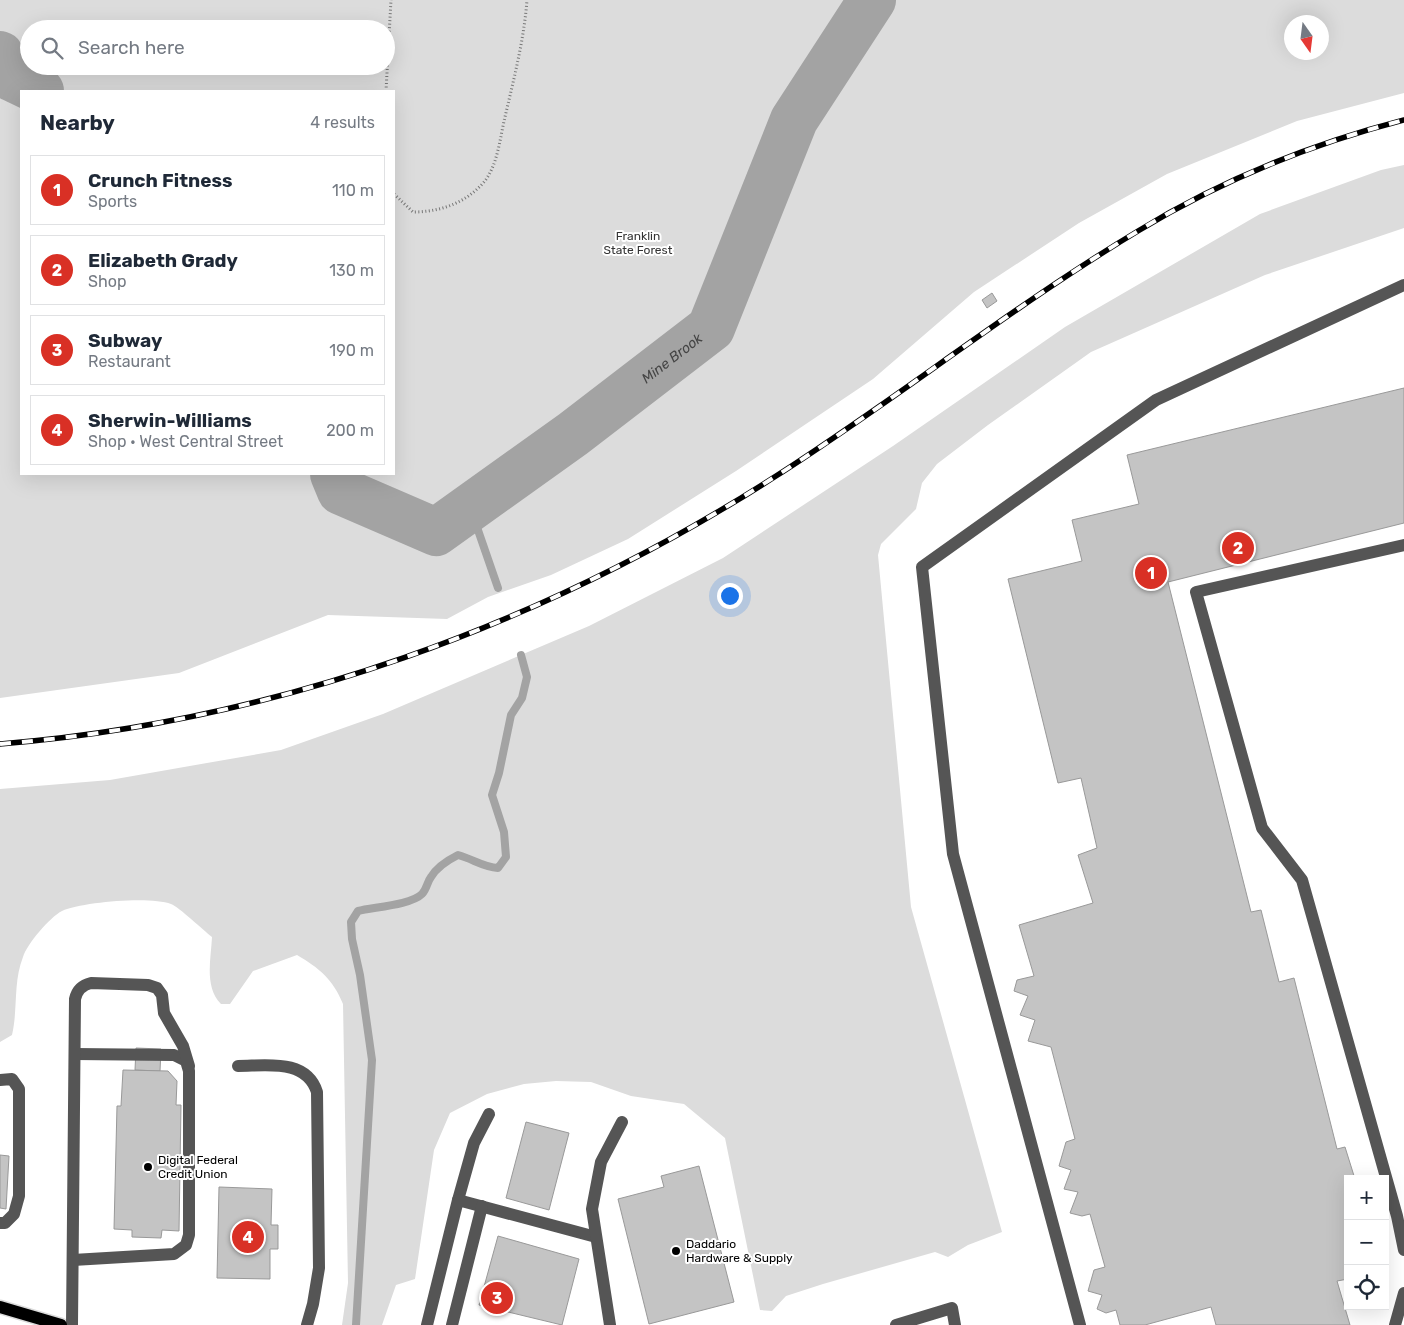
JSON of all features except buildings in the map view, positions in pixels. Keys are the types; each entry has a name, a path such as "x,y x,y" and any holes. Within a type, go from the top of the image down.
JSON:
{"main road":[{"path":"0,1307 61,1325"}],"lane":[{"path":"1080,1325 953,854 922,567 1156,400 1404,285"},
{"path":"1404,545 1196,592 1262,828 1302,880 1400,1215 1404,1250"},
{"path":"72,1325 75,999 78,990 82,986 91,983 151,986 157,988 162,995 164,1013 183,1046 188,1066 189,1235 186,1245 174,1254 73,1260"},
{"path":"75,1054 174,1055 184,1059 188,1066"},
{"path":"238,1066 286,1066 298,1069 312,1081 317,1092 319,1268 313,1304 307,1325"},
{"path":"0,1080 12,1079 20,1089 19,1196 14,1214 4,1223 0,1223"},
{"path":"427,1325 474,1143 489,1114"},
{"path":"610,1325 592,1209 601,1162 622,1122"},
{"path":"458,1200 596,1237"},
{"path":"452,1325 482,1206"},
{"path":"1396,1325 1404,1293"},
{"path":"896,1325 952,1308 956,1325"}],"path":[{"path":"390,20 391,0"},
{"path":"395,195 413,212 434,212 463,200 485,181 495,161 524,31 527,0"},
{"path":"386,90 387,75"}],"green space":[{"name":"Franklin State Forest","path":"0,0 1404,0 1404,93 1297,121 1167,174 1079,223 974,292 873,379 736,471 628,539 551,575 488,597 447,619 328,615 179,673 0,698"},
{"path":"1404,165 1404,228 1265,275 1091,352 988,425 937,464 922,483 916,509 881,544 878,555 911,907 1002,1232 968,1245 948,1257 935,1252 786,1296 772,1311 760,1310 725,1138 684,1104 631,1096 591,1082 556,1081 524,1084 487,1094 450,1113 434,1150 415,1279 396,1285 382,1325 342,1325 348,1283 343,1004 335,988 319,970 297,955 253,971 230,1004 221,1004 212,989 210,981 212,937 175,906 148,900 116,901 85,905 57,914 34,938 25,952 18,976 12,1035 0,1042 0,789 110,780 281,750 383,714 589,626 723,558 893,446 1065,327 1260,214 1381,170"}],"waterway":[{"name":"Mine Brook","path":"334,475 341,491 436,532 573,434 711,328 794,120 872,0"},
{"name":"Mine Brook","path":"0,55 13,78 38,90"},
{"path":"470,507 498,588"},
{"path":"356,1325 372,1060 360,975 352,939 351,922 358,911 417,898 424,892 436,870 458,855 498,868 506,857 504,832 492,795 499,773 511,715 522,698 527,677 521,655"}],"railway":[{"path":"0,744 103,732 205,714 305,689 404,658 501,620 596,578 687,529 776,476 1046,290 1169,213 1234,180 1301,152 1404,120"}],"place":[{"name":"Elizabeth Grady","path":"1238,548"},
{"name":"Crunch Fitness","path":"1151,573"},
{"name":"Digital Federal Credit Union","path":"148,1167"},
{"name":"Sherwin-Williams","path":"248,1237"},
{"name":"Daddario Hardware & Supply","path":"676,1251"},
{"name":"Subway","path":"497,1298"}]}
